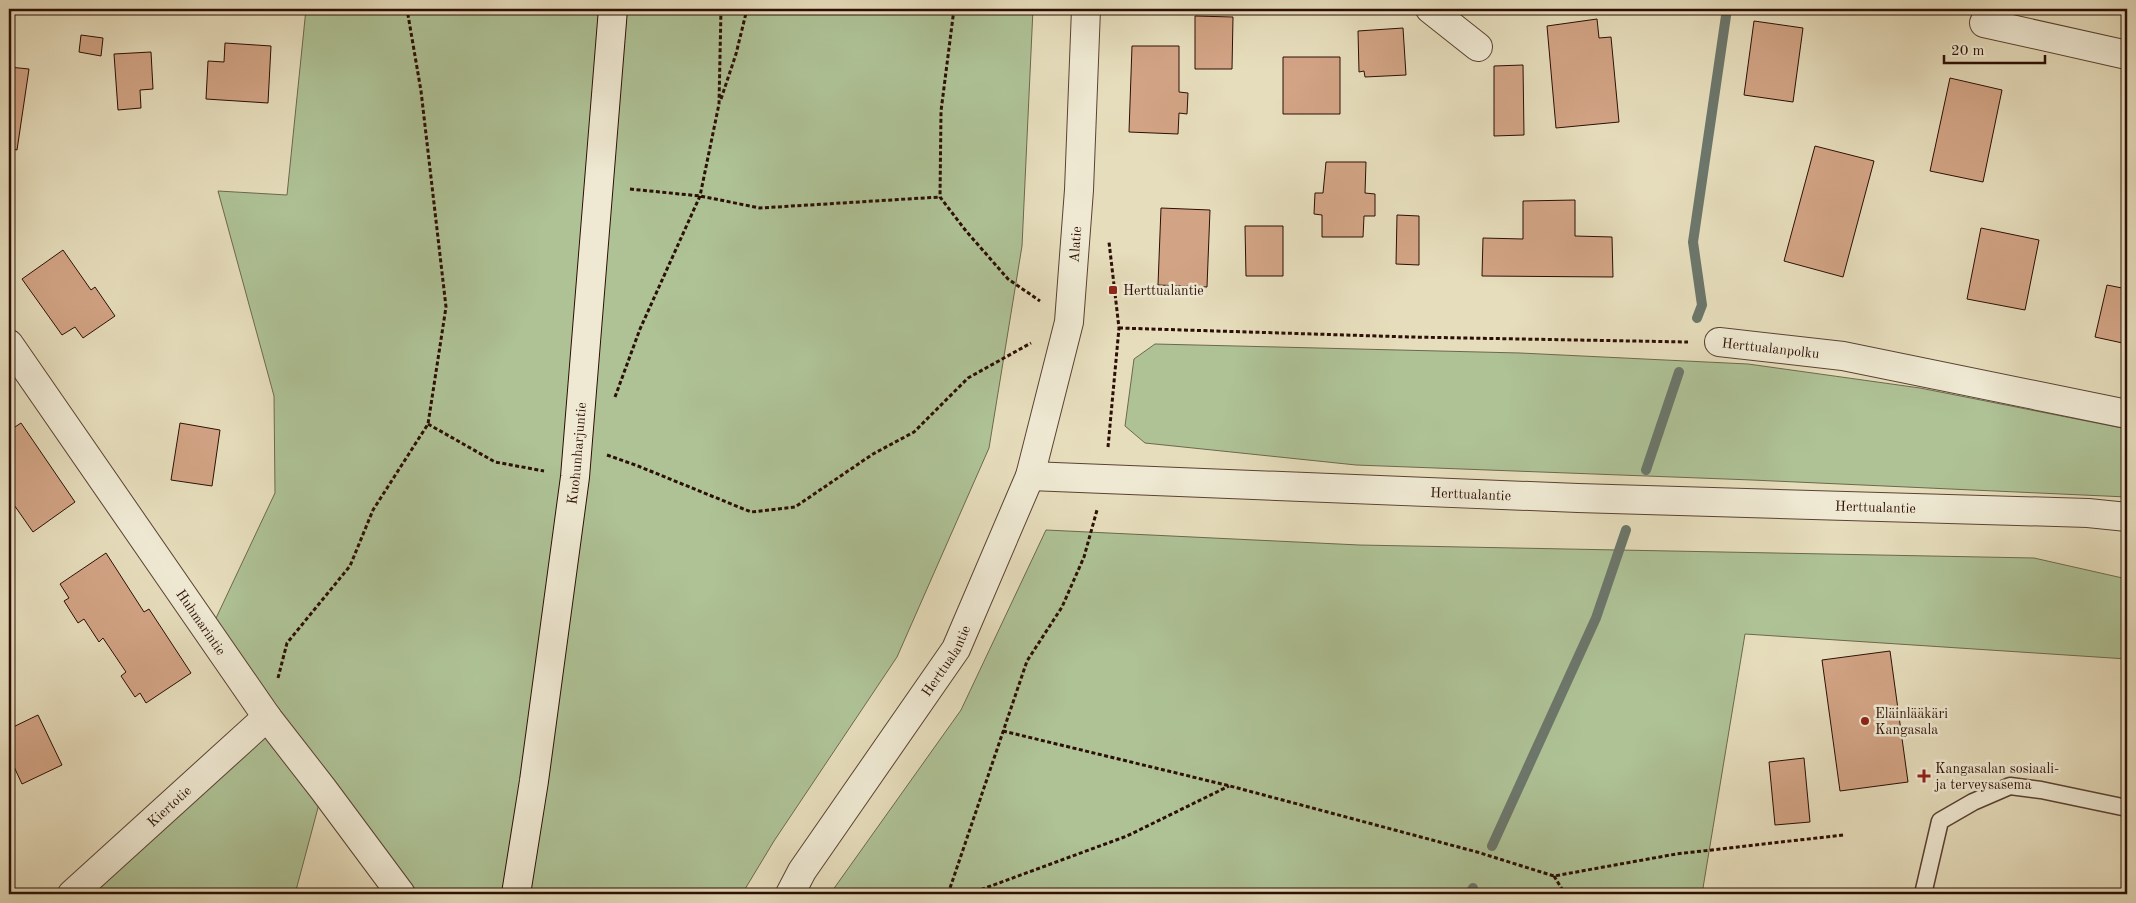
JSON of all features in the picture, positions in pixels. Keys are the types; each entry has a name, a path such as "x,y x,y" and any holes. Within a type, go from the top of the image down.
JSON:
{"street":[{"name":"Kuohunharjuntie","path":"516,894 534,781 575,477 576,446 613,9"},
{"name":"Alatie","path":"1030,476 1069,322 1079,190 1086,9"},
{"path":"1430,9 1478,48"},
{"path":"1984,23 2127,55"},
{"name":"Herttualanpolku","path":"1720,342 1843,356 2127,414"},
{"name":"Huhmarintie","path":"9,344 268,717 324,789 400,894"},
{"name":"Herttualantie","path":"790,894 802,871 956,649 1030,476 1578,498 2088,513 2127,517"},
{"name":"Kiertotie","path":"72,894 268,717"}],"lane":[{"path":"1923,894 1940,821 1973,802 2010,786 2041,790 2127,808"}],"path":[{"path":"268,717 287,643 350,566 373,510 428,424 446,307 421,91 407,9"},
{"path":"719,104 721,9"},
{"path":"612,404 640,329 700,196 719,104 736,54 747,9"},
{"path":"576,446 638,466 751,512 795,507 873,454 914,432 968,378 1069,322 1008,279 966,231 940,197 941,111 954,9"},
{"path":"598,186 700,196 760,208 940,197"},
{"name":"Herttualanpolku","path":"1119,328 1410,337 1720,342"},
{"path":"428,424 495,462 575,477"},
{"path":"1003,731 1230,786 1477,852 1554,876 1676,854 1843,835"},
{"path":"969,894 1127,836 1230,786"},
{"path":"1554,876 1565,894"}],"green space":[{"path":"306,9 1033,9 1022,246 989,448 897,657 774,841 742,894 401,894 323,789 295,894 72,894 267,717 209,633 275,493 274,396 218,191 287,195"},
{"path":"1155,344 1520,353 1748,364 1920,388 2127,429 2127,497 1356,465 1145,443 1125,426 1134,359"},
{"path":"1046,530 1359,545 2034,558 2127,579 2127,659 1745,634 1702,894 830,894 961,710"}],"building":[{"path":"1195,16 1233,17 1232,69 1195,69"},
{"path":"1597,19 1599,38 1611,37 1619,122 1556,128 1547,26"},
{"path":"1754,21 1803,28 1793,102 1744,95"},
{"path":"1403,28 1406,75 1365,77 1364,71 1359,72 1358,31"},
{"path":"81,35 103,38 101,56 79,52"},
{"path":"225,43 271,46 268,103 206,99 208,61 224,62"},
{"path":"1132,46 1179,46 1179,92 1188,93 1187,114 1179,113 1178,134 1129,132"},
{"path":"151,52 153,89 140,90 141,108 118,110 114,54"},
{"path":"1283,57 1340,57 1340,114 1283,114"},
{"path":"1523,65 1524,135 1494,136 1494,66"},
{"path":"9,67 29,69 17,150 9,148"},
{"path":"1950,78 2002,90 1983,182 1930,171"},
{"path":"1815,146 1874,161 1843,277 1784,261"},
{"path":"1326,162 1366,162 1365,193 1375,194 1375,216 1364,216 1363,237 1322,237 1322,215 1314,214 1315,193 1323,193"},
{"path":"1575,200 1575,236 1612,237 1613,277 1482,276 1483,238 1523,239 1523,201"},
{"path":"1161,208 1210,210 1207,287 1158,285"},
{"path":"1397,215 1419,216 1419,265 1396,264"},
{"path":"1245,226 1283,226 1283,276 1246,276"},
{"path":"1981,228 2039,240 2025,310 1967,299"},
{"path":"63,250 91,290 95,287 115,316 83,338 75,327 62,335 22,279"},
{"path":"2107,285 2127,289 2127,344 2095,337"},
{"path":"21,423 75,502 33,532 12,502 9,504 9,431"},
{"path":"180,423 220,430 212,486 171,480"},
{"path":"106,553 144,612 149,609 191,673 146,703 140,693 135,697 121,676 126,672 103,638 99,642 84,619 78,623 64,601 69,598 60,584"},
{"name":"Eläinlääkäri Kangasala","path":"1890,651 1908,782 1840,791 1822,660"},
{"path":"38,715 62,765 22,784 9,756 9,729"},
{"path":"1804,758 1810,822 1775,825 1769,762"}],"waterway":[{"path":"1697,318 1702,305 1693,242 1727,9"},
{"path":"1646,470 1679,372"},
{"path":"1492,846 1596,618 1626,530"},
{"path":"1470,894 1473,888"}],"place":[{"name":"Herttualantie","path":"1113,290"},
{"name":"Eläinlääkäri Kangasala","path":"1865,721"},
{"name":"Kangasalan sosiaali- ja terveysasema","path":"1924,776"}]}
